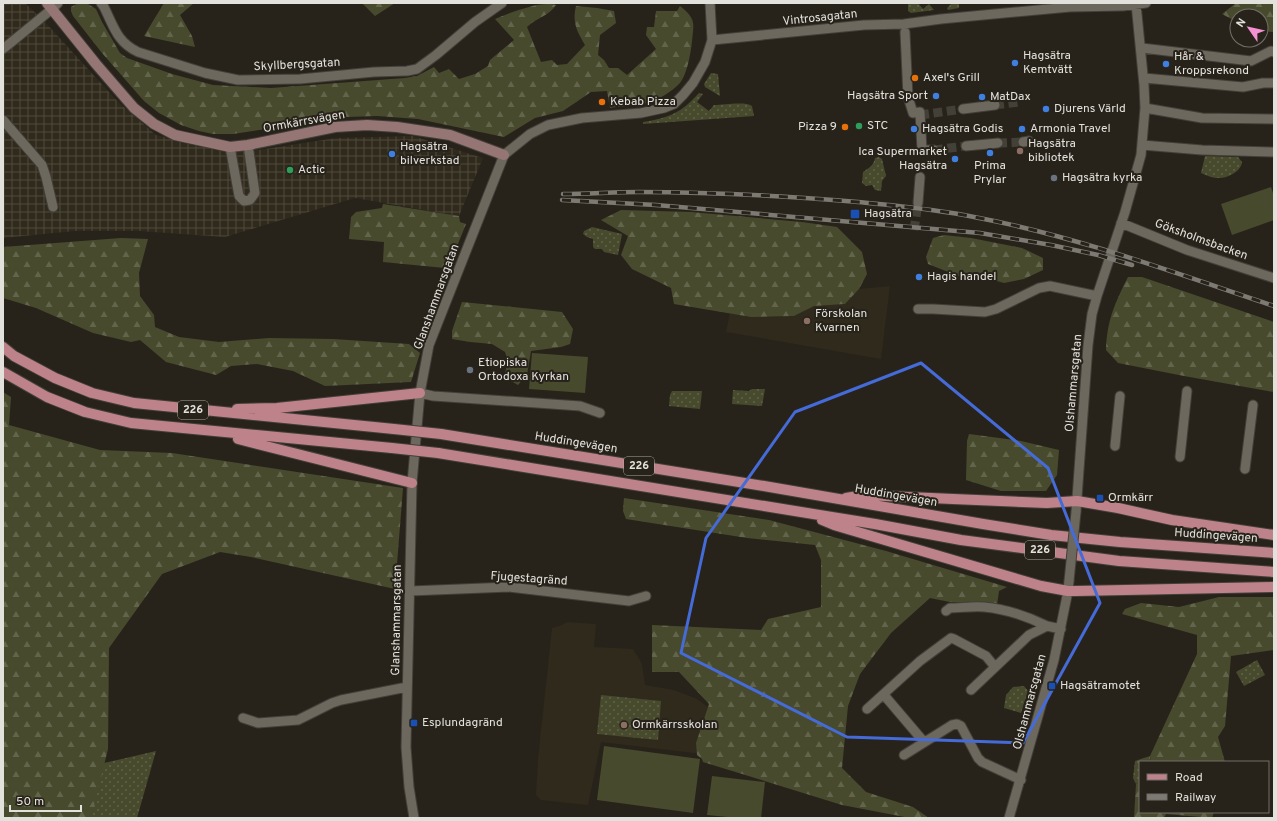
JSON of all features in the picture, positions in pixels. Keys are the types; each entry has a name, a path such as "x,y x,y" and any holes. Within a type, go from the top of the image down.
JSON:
{"main road":[{"name":"Huddingevägen","path":"3,347 14,356 55,378 92,393 134,403 441,434 1051,534 1120,542 1274,553"},
{"name":"226","path":"3,372 48,397 85,412 131,423 392,448 438,454 961,540 1118,561 1274,572"},
{"path":"192,410 277,408 420,393"},
{"path":"206,431 412,483"},
{"path":"838,499 864,495 953,500 1039,502 1077,501 1172,520 1274,535"},
{"path":"808,514 834,525 1041,586 1068,591 1135,591 1274,587"}],"street":[{"name":"Skyllbergsgatan","path":"101,3 120,39 128,48 205,73 238,80 300,79 417,69 475,22 502,3"},
{"name":"Glanshammarsgatan","path":"414,818 409,788 406,747 412,483 420,393 429,345 504,155 530,134 548,125 582,118 641,113 664,108 674,104 684,96 705,62 712,40 710,3"},
{"name":"Vintrosagatan","path":"712,40 864,25 904,24 941,19 1070,8 1141,4"},
{"name":"Olshammarsgatan","path":"1009,818 1054,660 1068,591 1077,501 1088,345 1092,314 1141,155 1145,108 1141,4"},
{"path":"3,49 52,5"},
{"name":"Ormkärrsvägen","path":"52,5 96,64 134,108 154,124 175,135 230,146 248,145 335,127 367,125 397,127 450,135 504,155"},
{"path":"905,32 908,98 912,113"},
{"path":"1142,48 1251,61 1271,51 1274,52"},
{"path":"1144,78 1243,87 1263,83 1274,83"},
{"path":"963,108 995,104"},
{"path":"905,106 912,113"},
{"path":"1145,108 1202,118 1274,119"},
{"path":"912,113 920,112 922,150 934,150"},
{"path":"3,120 42,165 53,207"},
{"path":"966,146 998,144"},
{"path":"230,146 239,196 244,201 250,200 255,193 248,145"},
{"path":"1142,145 1202,150 1274,152"},
{"path":"918,204 920,177"},
{"name":"Göksholmsbacken","path":"1121,223 1187,250 1274,278"},
{"path":"918,309 933,308 985,312 996,309 1039,288 1050,286 1097,296"},
{"path":"1180,457 1187,391"},
{"path":"420,393 433,396 580,406 600,413"},
{"path":"1115,446 1120,396"},
{"path":"1245,469 1253,405"},
{"name":"Fjugestagränd","path":"410,592 509,588 628,601 646,596"},
{"path":"946,611 950,608 982,607 996,609 1019,615 1047,626 1061,629"},
{"name":"Olshammarsgatan","path":"970,690 1029,635 1047,626"},
{"path":"866,710 920,661 951,638 986,656 995,667"},
{"path":"243,718 258,723 298,720 341,700 407,687"},
{"path":"884,695 924,742"},
{"path":"904,755 952,725 957,724 961,726 978,758 982,762 1021,780"}],"highlighted area":[{"path":"921,363 1048,468 1100,603 1023,743 847,737 681,653 706,538 795,412"}],"shaded area":[{"path":"3,3 25,3 45,22 119,103 156,135 224,151 253,151 336,138 413,136 483,158 459,216 355,198 225,237 139,231 75,231 3,238"},
{"name":"Förskolan Kvarnen","path":"890,286 881,359 726,332 730,313 751,317 794,316 814,306 845,304 859,289"},
{"name":"Ormkärrsskolan","path":"567,622 596,624 594,647 633,649 642,664 645,685 674,690 697,699 708,707 703,754 601,742 588,805 541,800 536,795 538,759 552,628"}],"green space":[{"path":"78,3 88,4 96,9 120,53 127,58 172,74 213,85 271,88 405,78 417,76 434,67 439,73 449,69 459,79 475,74 488,66 490,60 514,40 495,19 525,8 542,4 556,5 550,12 534,21 527,27 541,62 552,60 557,65 567,64 585,45 576,27 576,6 614,11 616,23 600,35 598,55 604,60 609,68 618,68 627,75 656,49 646,35 647,27 654,27 656,11 677,11 680,6 689,14 693,21 693,29 690,57 682,80 672,90 656,100 638,105 610,108 607,91 591,92 563,111 535,118 504,137 418,119 377,116 346,117 233,134 213,134 181,125 159,113 144,101 102,53 73,16 71,7"},
{"path":"164,3 194,3 180,15 192,36 195,47 144,36"},
{"path":"362,3 395,3 375,16"},
{"path":"908,3 918,3 923,9 929,4 934,10 911,13 908,11"},
{"path":"952,3 959,3 959,8 948,10 947,8"},
{"path":"1236,3 1274,3 1274,32 1269,32 1269,8 1230,8"},
{"path":"1229,8 1229,18 1222,14"},
{"path":"711,73 718,74 720,96 705,87 704,84"},
{"path":"699,93 703,94 697,102 709,111 714,105 745,104 752,106 754,116 643,124 643,122 660,119 674,114"},
{"path":"1205,156 1238,157 1242,162 1241,166 1236,172 1225,177 1215,178 1201,173"},
{"path":"879,157 882,159 886,176 882,181 881,191 875,190 872,185 866,186 862,183 863,172 869,168 875,158"},
{"path":"1271,187 1274,196 1274,220 1232,235 1221,204"},
{"path":"383,204 459,216 460,222 466,224 445,276 445,268 383,262 384,242 349,239 351,217 356,212 382,208"},
{"path":"621,210 691,212 802,222 837,227 862,252 867,274 859,289 845,304 814,306 794,316 751,317 674,304 671,288 632,269 621,255 628,236 601,220"},
{"path":"592,227 622,234 618,255 604,252 602,249 595,249 593,247 593,239 583,234 584,231"},
{"path":"944,235 971,238 1022,248 1043,258 1043,270 1024,279 1004,283 986,278 961,277 928,264 926,257 933,238"},
{"path":"121,238 148,239 139,273 140,296 154,315 155,327 179,337 219,342 269,338 333,339 409,344 420,353 411,382 325,386 293,371 257,364 231,366 216,375 166,362 140,340 131,342 93,333 36,308 3,298 3,247"},
{"path":"1128,277 1142,277 1274,322 1274,392 1118,363 1106,350 1108,330 1112,312"},
{"path":"462,302 562,312 573,329 570,344 561,347 531,351 527,375 518,385 504,377 508,361 505,352 492,344 452,339 452,331"},
{"path":"532,353 588,357 585,393 529,389"},
{"path":"752,389 765,389 762,406 732,404 733,390 749,391"},
{"path":"672,391 702,391 700,409 669,406"},
{"path":"3,392 11,397 9,425 100,450 172,453 403,488 395,589 251,557 220,552 162,574 109,648 108,749 91,818 3,818"},
{"path":"969,434 1021,441 1059,450 1057,475 1046,491 1001,491 966,480 967,441"},
{"path":"624,498 769,520 886,551 1007,587 999,591 997,605 950,602 930,598 891,633 860,674 848,706 842,768 866,792 913,807 929,818 910,818 842,805 703,762 697,755 696,743 709,704 679,672 652,672 652,625 761,630 768,619 821,607 821,560 815,545 747,538 626,519 623,511"},
{"path":"1219,597 1274,597 1274,650 1231,656 1225,726 1218,737 1225,761 1151,761 1150,756 1197,654 1197,635 1122,614 1125,609 1141,603 1179,607"},
{"path":"1257,660 1265,675 1244,686 1236,672"},
{"path":"1024,686 1028,691 1021,713 1004,708 1006,695 1013,687"},
{"path":"601,695 661,701 658,740 597,734"},
{"path":"3,701 100,764 156,751 137,818 3,818"},
{"path":"604,746 700,759 693,813 597,800"},
{"path":"1150,756 1151,761 1139,761 1139,782 1136,784 1133,778 1135,761"},
{"path":"712,776 765,782 761,818 738,818 707,815"},
{"path":"1139,782 1139,813 1214,813 1212,818 1166,814 1164,818 1134,818 1136,784"}],"tunnel":[{"path":"995,105 1019,102"},
{"path":"920,115 963,109"},
{"path":"998,143 1023,142"},
{"path":"934,150 966,146"},
{"path":"914,230 918,203"}],"railway":[{"path":"563,194 639,192 748,195 858,202 945,212 1050,234 1125,256 1274,306"},
{"path":"562,200 656,205 980,233 1051,245 1098,255 1132,265"}],"place":[{"name":"Hagsätra Kemtvätt","path":"1015,63"},
{"name":"Hår & Kroppsrekond","path":"1166,64"},
{"name":"Axel's Grill","path":"915,78"},
{"name":"Hagsätra Sport","path":"936,96"},
{"name":"MatDax","path":"982,97"},
{"name":"Kebab Pizza","path":"602,102"},
{"name":"Djurens Värld","path":"1046,109"},
{"name":"STC","path":"859,126"},
{"name":"Pizza 9","path":"845,127"},
{"name":"Hagsätra Godis","path":"914,129"},
{"name":"Armonia Travel","path":"1022,129"},
{"name":"Hagsätra bibliotek","path":"1020,151"},
{"name":"Prima Prylar","path":"990,153"},
{"name":"Hagsätra bilverkstad","path":"392,154"},
{"name":"Ica Supermarket Hagsätra","path":"955,159"},
{"name":"Actic","path":"290,170"},
{"name":"Hagsätra kyrka","path":"1054,178"},
{"name":"Hagsätra","path":"855,214"},
{"name":"Hagis handel","path":"919,277"},
{"name":"Förskolan Kvarnen","path":"807,321"},
{"name":"Etiopiska Ortodoxa Kyrkan","path":"470,370"},
{"name":"Ormkärr","path":"1100,498"},
{"name":"Hagsätramotet","path":"1052,686"},
{"name":"Esplundagränd","path":"414,723"},
{"name":"Ormkärrsskolan","path":"624,725"}]}
